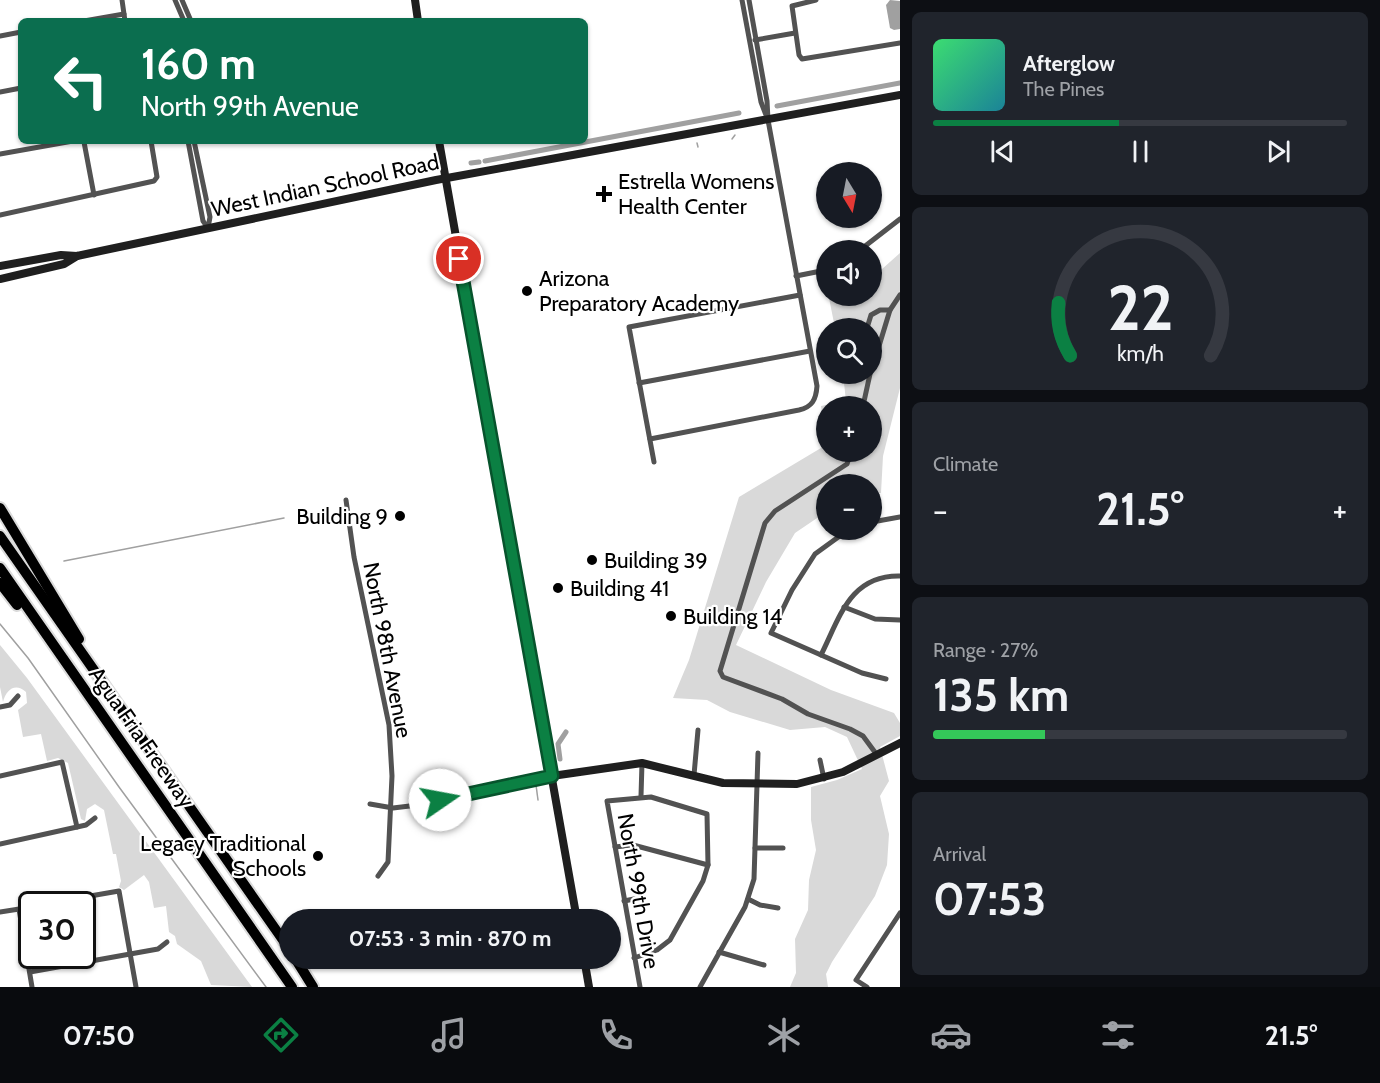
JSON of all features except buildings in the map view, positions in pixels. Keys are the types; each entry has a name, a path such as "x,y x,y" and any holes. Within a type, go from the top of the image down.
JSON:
{"highway":[{"path":"0,508 82,644 138,722 152,752"},
{"name":"Agua Fria Freeway","path":"0,536 43,601 279,934"},
{"name":"Agua Fria Freeway","path":"0,568 292,987"},
{"path":"0,583 113,736 135,760"},
{"path":"266,915 279,928"},
{"path":"248,922 258,944 285,987"},
{"path":"302,969 313,987"},
{"path":"309,969 320,987"}],"main road":[{"path":"415,0 418,18"},
{"name":"West Indian School Road","path":"0,266 61,255 77,256 445,179 900,95"},
{"path":"439,144 575,909"},
{"name":"West Indian School Road","path":"0,279 64,264 77,256"},
{"path":"552,776 642,763 723,783 788,785 824,779 900,743"},
{"path":"586,969 589,987"}],"street":[{"path":"122,0 125,18"},
{"path":"175,0 183,18"},
{"path":"182,0 190,18"},
{"path":"650,439 809,408 816,397 810,351 768,120 767,101 742,0"},
{"path":"749,0 753,41"},
{"path":"816,0 792,6 799,55 802,59 900,43"},
{"path":"101,18 124,14"},
{"path":"0,36 18,33"},
{"path":"753,41 795,33"},
{"path":"0,92 18,89"},
{"path":"0,154 56,144"},
{"path":"84,144 94,195"},
{"path":"0,215 154,181 157,177 152,144"},
{"path":"189,144 203,221 208,228"},
{"path":"195,144 210,217 208,228"},
{"path":"873,240 900,219"},
{"path":"796,276 816,272"},
{"path":"654,462 630,327 800,295"},
{"path":"882,332 890,310 900,295"},
{"path":"871,318 880,310 890,310"},
{"path":"639,382 810,351"},
{"path":"848,462 775,511 765,523 720,671 723,677 782,699 808,714 863,736 877,755"},
{"name":"North 98th Avenue","path":"346,500 354,557 389,725 388,862 378,876"},
{"path":"882,520 900,517"},
{"path":"834,540 815,554 792,590 771,633 862,673 886,679"},
{"path":"821,655 844,607 865,584 883,576 900,576"},
{"path":"844,607 874,619 900,620"},
{"path":"0,707 9,705 18,696"},
{"path":"694,775 698,730"},
{"path":"700,987 748,899 754,879 758,753"},
{"path":"820,760 824,779"},
{"path":"0,776 62,762 77,827"},
{"path":"634,958 657,950 674,934 703,881 708,865 707,814 641,796 642,763"},
{"path":"370,804 390,807 418,805 552,776"},
{"name":"North 99th Drive","path":"640,987 607,801 641,796"},
{"path":"0,844 86,825 95,818"},
{"path":"615,847 633,845 708,865"},
{"path":"755,848 783,848"},
{"path":"96,895 119,891 136,987"},
{"path":"624,901 634,899"},
{"path":"748,899 760,905 778,908"},
{"path":"0,912 18,909"},
{"path":"867,987 856,980 900,913"},
{"path":"30,972 158,950 166,942"},
{"path":"719,952 764,965"},
{"path":"29,969 32,987"}],"shaded area":[{"path":"890,0 900,1 900,29 890,28 886,5"},
{"path":"900,253 900,388 883,456 882,474 816,474 816,519 795,533 766,582 736,645 831,690 894,713 900,723 900,736 880,747 889,781 880,796 889,834 887,865 875,896 832,962 826,974 828,987 790,987 796,973 795,939 808,910 809,880 816,850 811,820 811,787 837,780 862,769 847,737 825,727 790,730 730,712 707,700 673,698 689,660 739,497 816,451 816,462 882,462 882,396 845,396 844,384 882,384 882,318 833,318 831,306 882,306 882,269"},
{"path":"0,645 27,678 252,987 211,985 201,961 177,944 175,936 169,932 166,906 154,908 149,882 144,875 124,890 119,887 121,881 116,854 113,854 104,810 95,804 87,809 85,821 81,819 68,763 58,758 47,761 41,734 23,737 18,710 27,703 26,692 18,688 12,689 6,694 3,702 0,687"}],"waterway":[{"path":"777,106 900,83"},
{"path":"588,142 739,113"},
{"path":"732,139 735,135"},
{"path":"697,143 698,147"},
{"path":"485,161 575,144"},
{"path":"471,163 479,162"},
{"path":"64,561 284,518"},
{"path":"0,624 28,658 119,787 266,987"},
{"path":"560,759 558,744 566,732"},
{"path":"536,785 538,800"}],"place":[{"name":"Estrella Womens Health Center","path":"604,194"},
{"name":"Arizona Preparatory Academy","path":"527,291"},
{"name":"Building 9","path":"400,516"},
{"name":"Building 39","path":"592,560"},
{"name":"Building 41","path":"558,588"},
{"name":"Building 14","path":"671,616"},
{"name":"Legacy Traditional Schools","path":"318,856"}],"route":[{"path":"440,800 552,776 459,259"}]}
